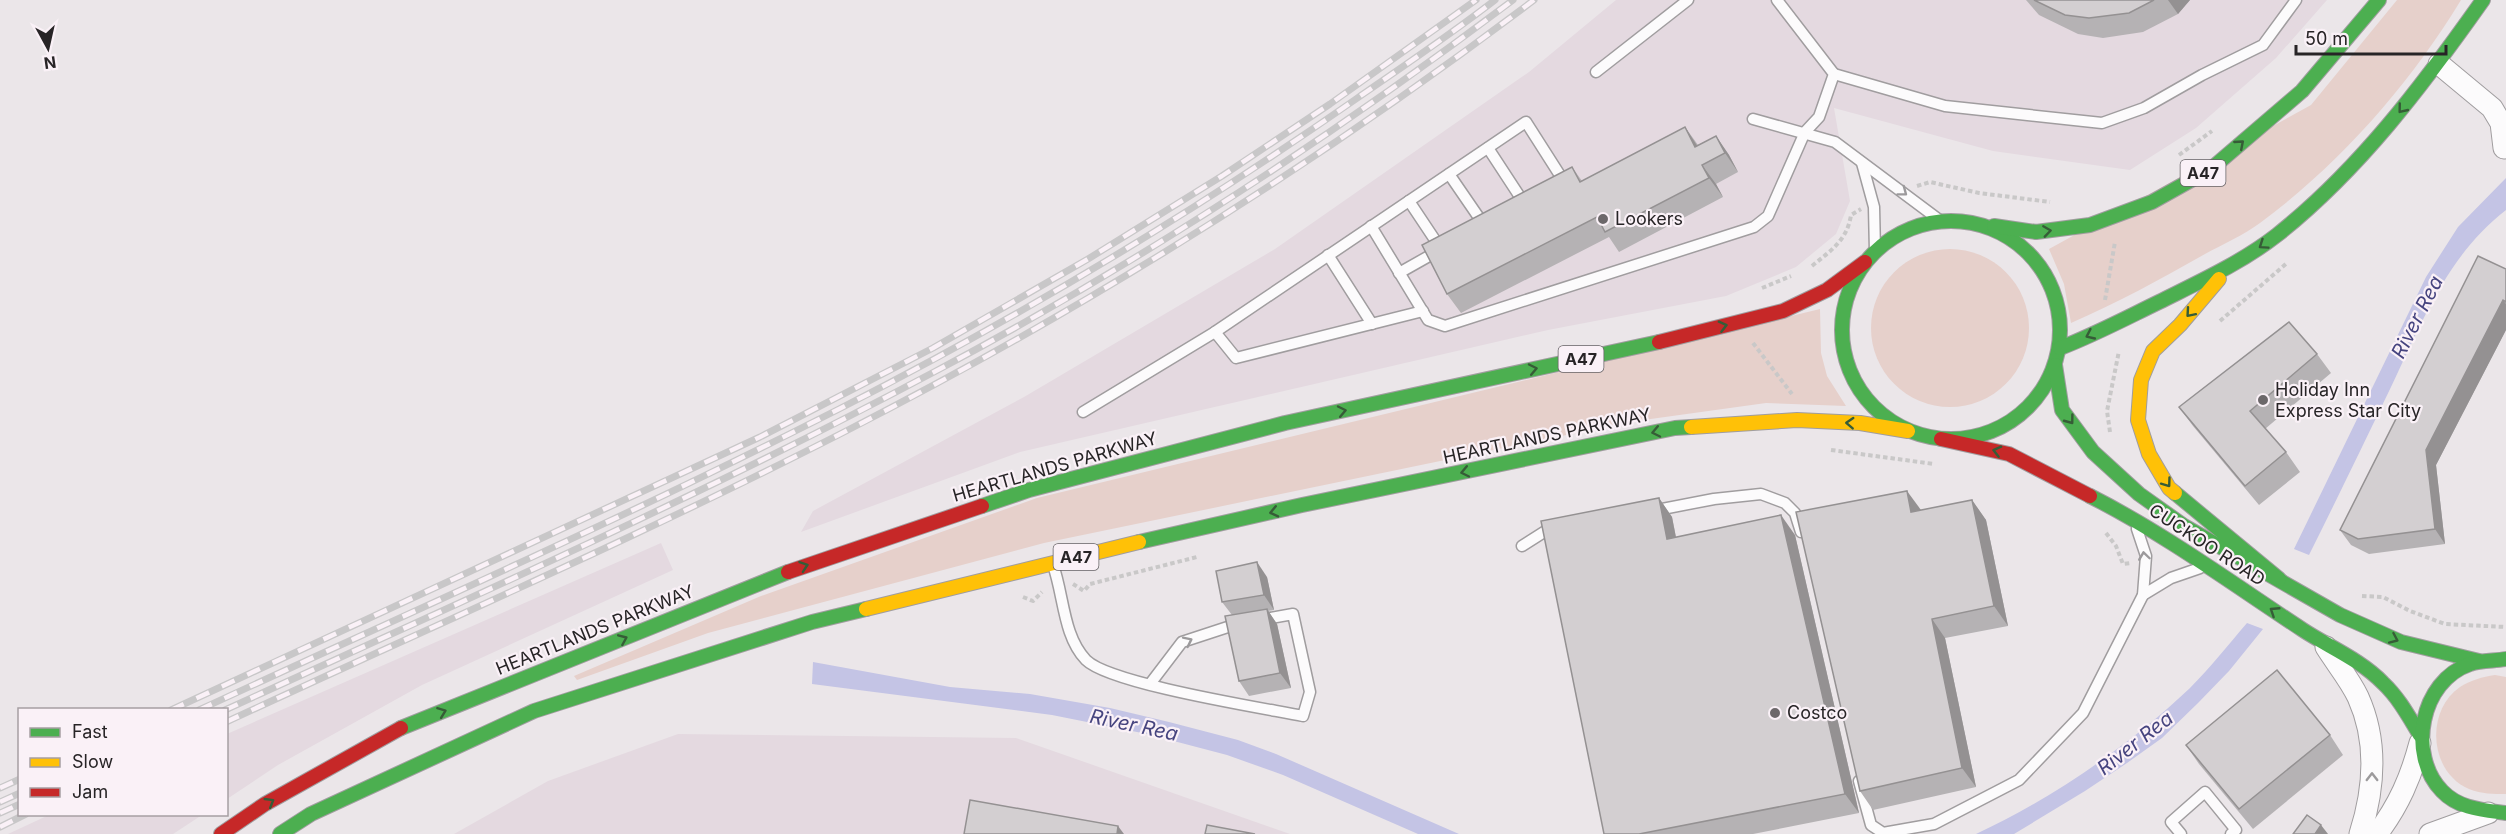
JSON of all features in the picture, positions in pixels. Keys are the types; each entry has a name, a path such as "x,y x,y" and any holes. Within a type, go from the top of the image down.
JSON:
{"main road":[{"name":"A47","path":"1968,222 2036,232 2090,225 2152,202 2211,169 2302,91 2379,0"},
{"path":"2060,348 2228,268 2277,235 2331,185 2388,126 2439,64 2483,0"},
{"name":"HEARTLANDS PARKWAY","path":"221,834 265,804 392,732 544,672 772,577 1029,490 1285,423 1783,311 1827,290 1901,232 1933,222 1968,222"},
{"path":"1941,439 1986,434 2018,416 2042,391 2055,365 2060,348 2052,289 2032,256 2005,235 1968,222"},
{"path":"1870,257 1848,291 1842,323 1845,357 1864,396 1885,418 1908,431"},
{"path":"2228,268 2180,325 2153,351 2141,380 2138,420 2149,454 2169,488 2279,579"},
{"name":"CUCKOO ROAD","path":"2055,365 2062,410 2093,452 2139,494 2184,526 2340,615 2401,642 2479,661"},
{"name":"HEARTLANDS PARKWAY","path":"280,834 311,814 534,711 812,622 1052,562 1302,505 1675,428 1797,420 1860,423 1908,431"},
{"name":"CUCKOO ROAD","path":"1908,431 2009,454 2132,517 2323,643 2362,665 2383,682 2403,706 2420,739"},
{"path":"2497,813 2462,805 2443,792 2427,770 2420,739 2425,709 2435,691 2453,673 2479,661 2506,659"}],"street":[{"path":"2439,64 2503,120 2504,148"},
{"path":"2323,643 2358,697 2367,727 2372,759 2372,787 2360,834"},
{"path":"2377,834 2395,811 2411,776 2420,739"},
{"path":"2430,834 2497,813"}],"lane":[{"path":"1596,72 1688,0"},
{"path":"1777,0 1834,74 1945,106 2102,123 2144,108 2202,75 2263,45 2296,0"},
{"path":"1371,226 1428,320 1445,326 1754,227 1767,216 1805,132 1819,117 1834,74"},
{"path":"1753,119 1835,142 1942,222"},
{"path":"1083,412 1215,332 1526,122 1563,180 1553,186"},
{"path":"1488,148 1524,203"},
{"path":"1862,163 1874,207 1870,257"},
{"path":"1449,174 1484,225"},
{"path":"1400,273 1445,247 1409,201"},
{"path":"1328,255 1372,324"},
{"path":"1215,332 1236,358 1423,311"},
{"path":"1646,513 1714,499 1761,494 1785,503 1796,513 1804,545"},
{"path":"1856,765 1871,825 1883,833 1934,824 2019,780 2083,713 2143,596 2146,556 2132,517"},
{"path":"1522,546 1544,532 1566,528"},
{"path":"1052,562 1070,632 1087,661 1124,678 1150,684 1304,716 1311,692 1293,614 1234,624 1182,642 1150,684"},
{"path":"2143,596 2171,578 2206,566"},
{"path":"2181,834 2171,822 2205,792 2236,830 2231,834"}],"path":[{"path":"2177,156 2221,125"},
{"path":"1906,194 1918,185 1930,182 1979,193 2054,202"},
{"path":"1808,269 1842,242 1851,215 1858,210 1874,207"},
{"path":"1760,288 1799,273"},
{"path":"1744,321 1749,337 1796,400 1797,420"},
{"path":"1830,449 1936,464"},
{"path":"2096,527 2106,533 2116,546 2123,564 2146,562"},
{"path":"1022,596 1033,601 1057,577 1061,576 1084,591 1090,584 1193,560 1202,555"},
{"path":"2360,596 2383,597 2410,611 2445,624 2506,627"}],"shaded area":[{"path":"1616,0 2327,0 2276,58 2196,128 2130,170 1993,151 1834,108 1850,201 1836,234 1796,267 1726,296 1548,330 1020,452 801,532 813,511 1024,397 1275,249 1529,72"},
{"path":"2397,0 2461,0 2441,32 2396,92 2318,175 2254,227 2139,290 2071,323 2064,284 2049,249 2311,105"},
{"path":"1950,249 1965,250 1980,255 1994,262 2006,272 2016,284 2023,298 2028,313 2028,343 2023,358 2016,372 2006,384 1994,394 1980,401 1965,406 1950,407 1935,406 1920,401 1906,394 1894,384 1884,372 1877,358 1872,343 1871,328 1872,313 1877,298 1884,284 1894,272 1906,262 1920,255 1935,250"},
{"path":"1820,309 1821,353 1827,376 1846,406 1766,403 1629,422 1044,543 708,633 577,680 574,676 761,596 1037,498"},
{"path":"661,543 673,570 422,685 278,765 228,798 228,734"},
{"path":"2495,675 2506,677 2506,794 2478,792 2456,781 2439,756 2436,741 2441,711 2449,698 2468,682"},
{"path":"678,734 1016,738 1290,834 454,834 548,781"},
{"path":"47,816 200,816 173,834 8,834"}],"water":[{"name":"River Rea","path":"2506,178 2506,210 2467,248 2438,291 2309,555 2294,549 2426,277 2458,227"},
{"path":"2247,623 2263,629 2229,671 2162,738 2085,791 2014,834 1976,834 2060,788 2142,730 2190,688"},
{"path":"813,662 950,687 1030,694 1110,708 1238,740 1276,754 1459,834 1418,834 1283,775 1227,755 1147,734 1052,715 812,684"}],"building":[{"path":"2034,0 2154,0 2129,13 2089,18 2065,15"},
{"path":"1685,127 1695,147 1716,136 1725,153 1702,165 1709,178 1605,232 1597,217 1447,294 1422,245 1572,167 1580,182"},
{"path":"2478,256 2506,269 2506,302 2503,300 2426,450 2435,529 2358,539 2340,530"},
{"name":"Holiday Inn Express Star City","path":"2289,322 2317,354 2250,411 2286,452 2245,486 2179,407"},
{"path":"1907,491 1911,512 1972,500 1994,606 1932,619 1962,768 1860,791 1796,512"},
{"path":"1659,498 1667,539 1781,515 1845,794 1639,834 1604,834 1541,521"},
{"path":"1257,562 1264,595 1222,602 1216,571"},
{"path":"1267,609 1280,673 1239,681 1225,616"},
{"path":"2277,670 2330,735 2239,809 2186,745"},
{"path":"970,800 1118,826 1117,834 964,834"},
{"path":"2307,815 2321,825 2315,834 2293,834"},
{"path":"1207,825 1255,834 1205,834"}],"railway":[{"path":"175,708 760,437 933,348 1088,259 1222,176 1330,104 1476,0"},
{"path":"203,708 760,449 972,338 1103,263 1231,183 1408,63 1495,0"},
{"path":"228,709 671,504 847,417 1009,331 1158,244 1231,198 1374,101 1513,0"},
{"path":"228,721 693,507 846,431 1025,335 1113,284 1285,176 1369,119 1534,0"},
{"path":"0,788 18,780"},
{"path":"0,802 18,794"},
{"path":"0,813 18,805"},
{"path":"0,827 22,816"}],"traffic: fast":[{"path":"1994,226 2036,232 2090,225 2152,202 2211,169 2302,91 2379,0"},
{"path":"2060,348 2204,279 2249,254 2277,235 2335,183 2388,125 2483,0"},
{"path":"1951,221 1993,230 2028,253 2051,288 2060,330 2051,372 2028,407 1993,430 1951,439 1909,430 1874,407 1851,372 1842,330 1851,288 1874,253 1909,230 1951,221"},
{"path":"982,506 1029,490 1285,423 1659,342"},
{"path":"2055,365 2062,410 2093,452 2139,494 2184,526 2340,615 2401,642 2479,661"},
{"path":"1139,542 1302,505 1675,428 1691,427"},
{"path":"2175,493 2279,579"},
{"path":"2090,496 2172,543 2303,630 2365,667 2394,695 2420,735"},
{"path":"401,728 788,572"},
{"path":"280,834 311,814 534,711 812,622 866,609"},
{"path":"2506,659 2470,664 2453,673 2440,686 2430,702 2424,720 2422,739 2431,776 2442,791 2456,802 2472,808 2506,813"}],"traffic: slow":[{"path":"2175,493 2169,488 2149,454 2138,420 2141,380 2153,351 2180,325 2219,279"},
{"path":"1691,427 1797,420 1860,423 1908,431"},
{"path":"866,609 1139,542"}],"traffic: jam":[{"path":"1659,342 1783,311 1827,290 1865,262"},
{"path":"1941,439 2009,454 2090,496"},
{"path":"788,572 982,506"},
{"path":"221,834 265,804 401,728"}],"place":[{"name":"Lookers","path":"1603,219"},
{"name":"Holiday Inn Express Star City","path":"2263,400"},
{"name":"Costco","path":"1775,713"}]}
